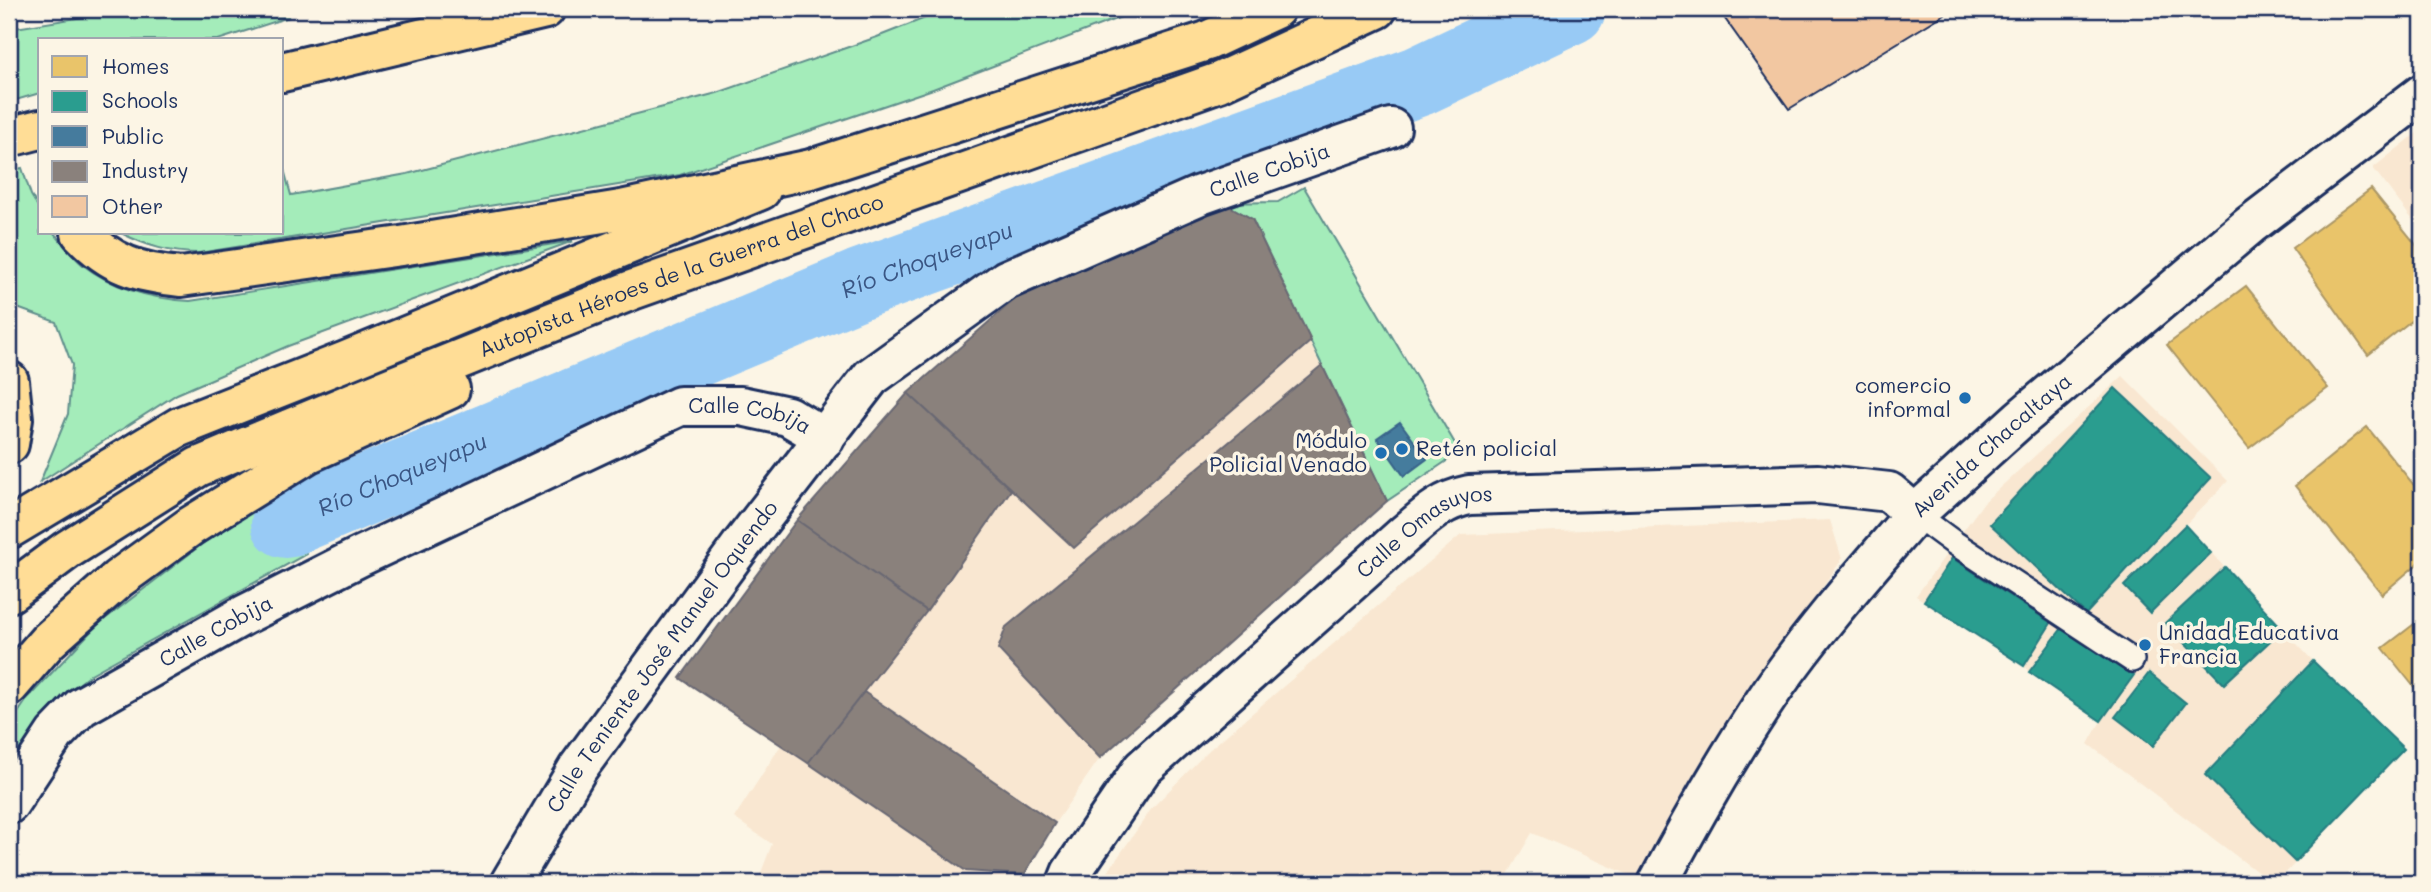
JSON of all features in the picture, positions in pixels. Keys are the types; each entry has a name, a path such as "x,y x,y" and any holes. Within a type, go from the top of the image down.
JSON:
{"main road":[{"path":"284,72 545,9"},
{"name":"Autopista Héroes de la Guerra del Chaco","path":"9,529 179,427 359,356 811,169 1207,41 1275,9"},
{"name":"Autopista Héroes de la Guerra del Chaco","path":"9,593 67,550 198,467 632,290 1219,82 1377,9"},
{"path":"9,136 38,130"},
{"path":"82,234 114,262 149,274 181,278 621,210 811,169"},
{"path":"9,686 48,641 78,614 118,579 191,526 307,454 446,391 632,290"},
{"path":"9,382 13,419 9,444"}],"street":[{"name":"Avenida Chacaltaya","path":"1658,883 1713,783 1774,689 1842,599 1915,514 2020,419 2250,225 2422,94"},
{"name":"Calle Cobija","path":"9,804 55,734 81,707 244,615 359,557 680,406 741,405 788,416 825,438 871,377 1006,280 1200,195 1391,128"},
{"name":"Calle Teniente José Manuel Oquendo","path":"510,883 578,768 742,544 825,438"},
{"name":"Calle Omasuyos","path":"1067,883 1071,873 1142,769 1406,533 1451,499 1469,495 1818,484 1889,492 1915,514"}],"lane":[{"path":"1915,514 2132,660"}],"shaded area":[{"path":"2422,129 2422,232 2373,168"},
{"path":"1224,203 1252,219 1387,501 1100,758 1055,823 1024,875 1022,883 757,883 772,844 734,818 781,745 680,678 797,520 908,393 1024,292"},
{"name":"Unidad Educativa Francia","path":"2123,376 2228,481 2185,525 2313,661 2404,749 2276,883 2272,883 2088,744 2101,721 2024,666 1916,596 1984,502"},
{"path":"1830,520 1842,559 1682,795 1639,879 1532,833 1503,883 1100,883 1152,808 1209,750 1461,535"}],"green space":[{"path":"948,9 1142,9 933,89 680,175 199,253 159,248 123,234 284,234 284,169 291,195 407,174 717,93"},
{"path":"120,11 289,17 224,38 38,38 38,94 9,102 9,29"},
{"path":"22,168 38,207 38,234 55,234 79,261 107,280 134,291 176,300 190,301 573,241 288,346 177,394 40,482 68,414 72,365 56,322 9,305 9,171"},
{"path":"1304,187 1460,452 1387,501 1252,219 1224,203 1278,202"},
{"path":"273,493 306,554 91,674 57,702 9,769 9,726 28,698 96,626 228,524"}],"building: Homes":[{"path":"2371,189 2422,252 2422,312 2368,355 2292,248"},
{"path":"2246,286 2328,388 2249,448 2167,345"},
{"path":"2422,385 2422,405 2413,393"},
{"path":"2367,427 2422,495 2422,560 2382,594 2295,486"},
{"path":"2422,618 2422,697 2383,648"}],"building: Schools":[{"path":"2115,388 2211,478 2086,614 1990,524"},
{"path":"2185,525 2211,553 2150,613 2124,586"},
{"path":"1952,558 2051,623 2024,666 1924,601"},
{"path":"2225,567 2283,629 2224,684 2165,623"},
{"path":"2062,628 2134,675 2101,721 2029,672"},
{"path":"2313,661 2404,749 2295,862 2205,775"},
{"path":"2149,673 2186,703 2153,746 2115,717"}],"building: Public":[{"name":"Retén policial","path":"1400,422 1427,459 1404,476 1377,438"}],"building: Industry":[{"path":"1224,203 1252,219 1311,341 1074,548 908,393 1024,291"},
{"path":"1322,365 1387,501 1100,758 998,649 1006,627"},
{"path":"908,393 1011,490 927,611 797,520"},
{"path":"797,520 927,611 808,763 680,678"},
{"path":"864,692 1055,823 1024,875 966,871 808,763"}],"building: Other":[{"path":"1718,9 1953,9 1789,109"}],"waterway":[{"name":"Río Choqueyapu","path":"286,523 860,284 1419,81 1571,9"}],"place":[{"name":"comercio informal","path":"1965,398"},
{"name":"Retén policial","path":"1402,449"},
{"name":"Módulo Policial Venado","path":"1381,453"},
{"name":"Unidad Educativa Francia","path":"2145,645"}]}
